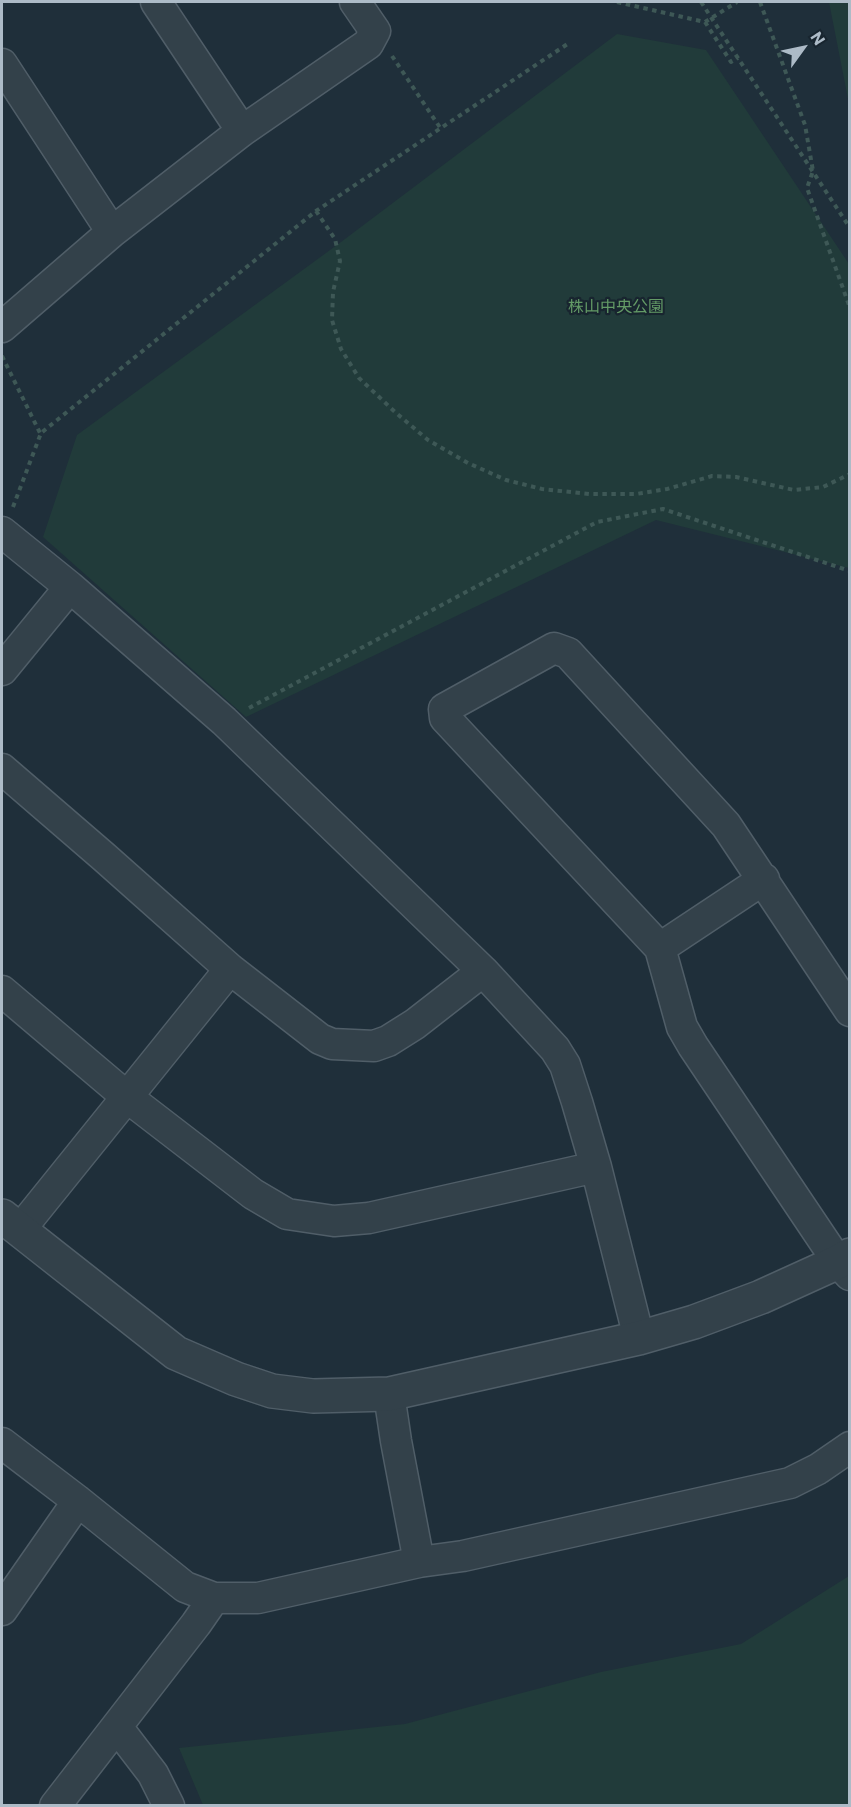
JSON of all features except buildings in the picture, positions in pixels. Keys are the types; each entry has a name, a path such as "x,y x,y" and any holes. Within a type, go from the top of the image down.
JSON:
{"street":[{"path":"156,2 242,131"},
{"path":"2,327 112,232 242,131 368,44 375,31 355,2"},
{"path":"2,64 112,232"},
{"path":"2,532 70,587 224,721 483,972 555,1049 565,1065 596,1167 639,1338"},
{"path":"2,670 70,587"},
{"path":"11,1224 176,1353 201,1365 272,1391 313,1396 389,1394 639,1338 694,1322 846,1264 693,1046 682,1027 660,948 445,718 444,709 554,648 567,652 726,825 764,879 849,1011"},
{"path":"2,770 230,969 320,1039 332,1044 374,1046 388,1041 415,1024 483,972"},
{"path":"660,948 764,879"},
{"path":"11,1224 31,1216 230,969"},
{"path":"2,991 127,1097 253,1194 287,1214 334,1221 369,1218 596,1167"},
{"path":"389,1394 419,1562"},
{"path":"2,1443 185,1587 214,1598 258,1599 419,1562 463,1556 790,1483 818,1469 849,1447"},
{"path":"2,1610 78,1501"},
{"path":"55,1806 214,1598"},
{"path":"117,1727 153,1774 169,1806"}],"path":[{"path":"617,2 705,22 731,62 738,58"},
{"path":"701,2 849,228"},
{"path":"705,22 737,2"},
{"path":"760,2 805,125 813,171 807,188 849,308"},
{"path":"375,31 441,129"},
{"path":"2,532 40,433 316,211 569,43"},
{"path":"316,211 335,239 340,261 333,292 332,320 341,349 359,378 395,412 428,440 468,463 506,480 542,489 589,494 636,494 666,489 712,476 736,477 794,490 823,487 849,474"},
{"path":"2,356 40,433"},
{"path":"224,721 597,522 663,509 849,571"}],"green space":[{"path":"829,2 849,2 849,104"},
{"name":"株山中央公園","path":"617,34 706,50 849,264 849,568 656,520 246,717 43,537 77,435 341,242"},
{"path":"849,1576 849,1805 203,1805 179,1748 405,1724 601,1672 741,1644"}]}
